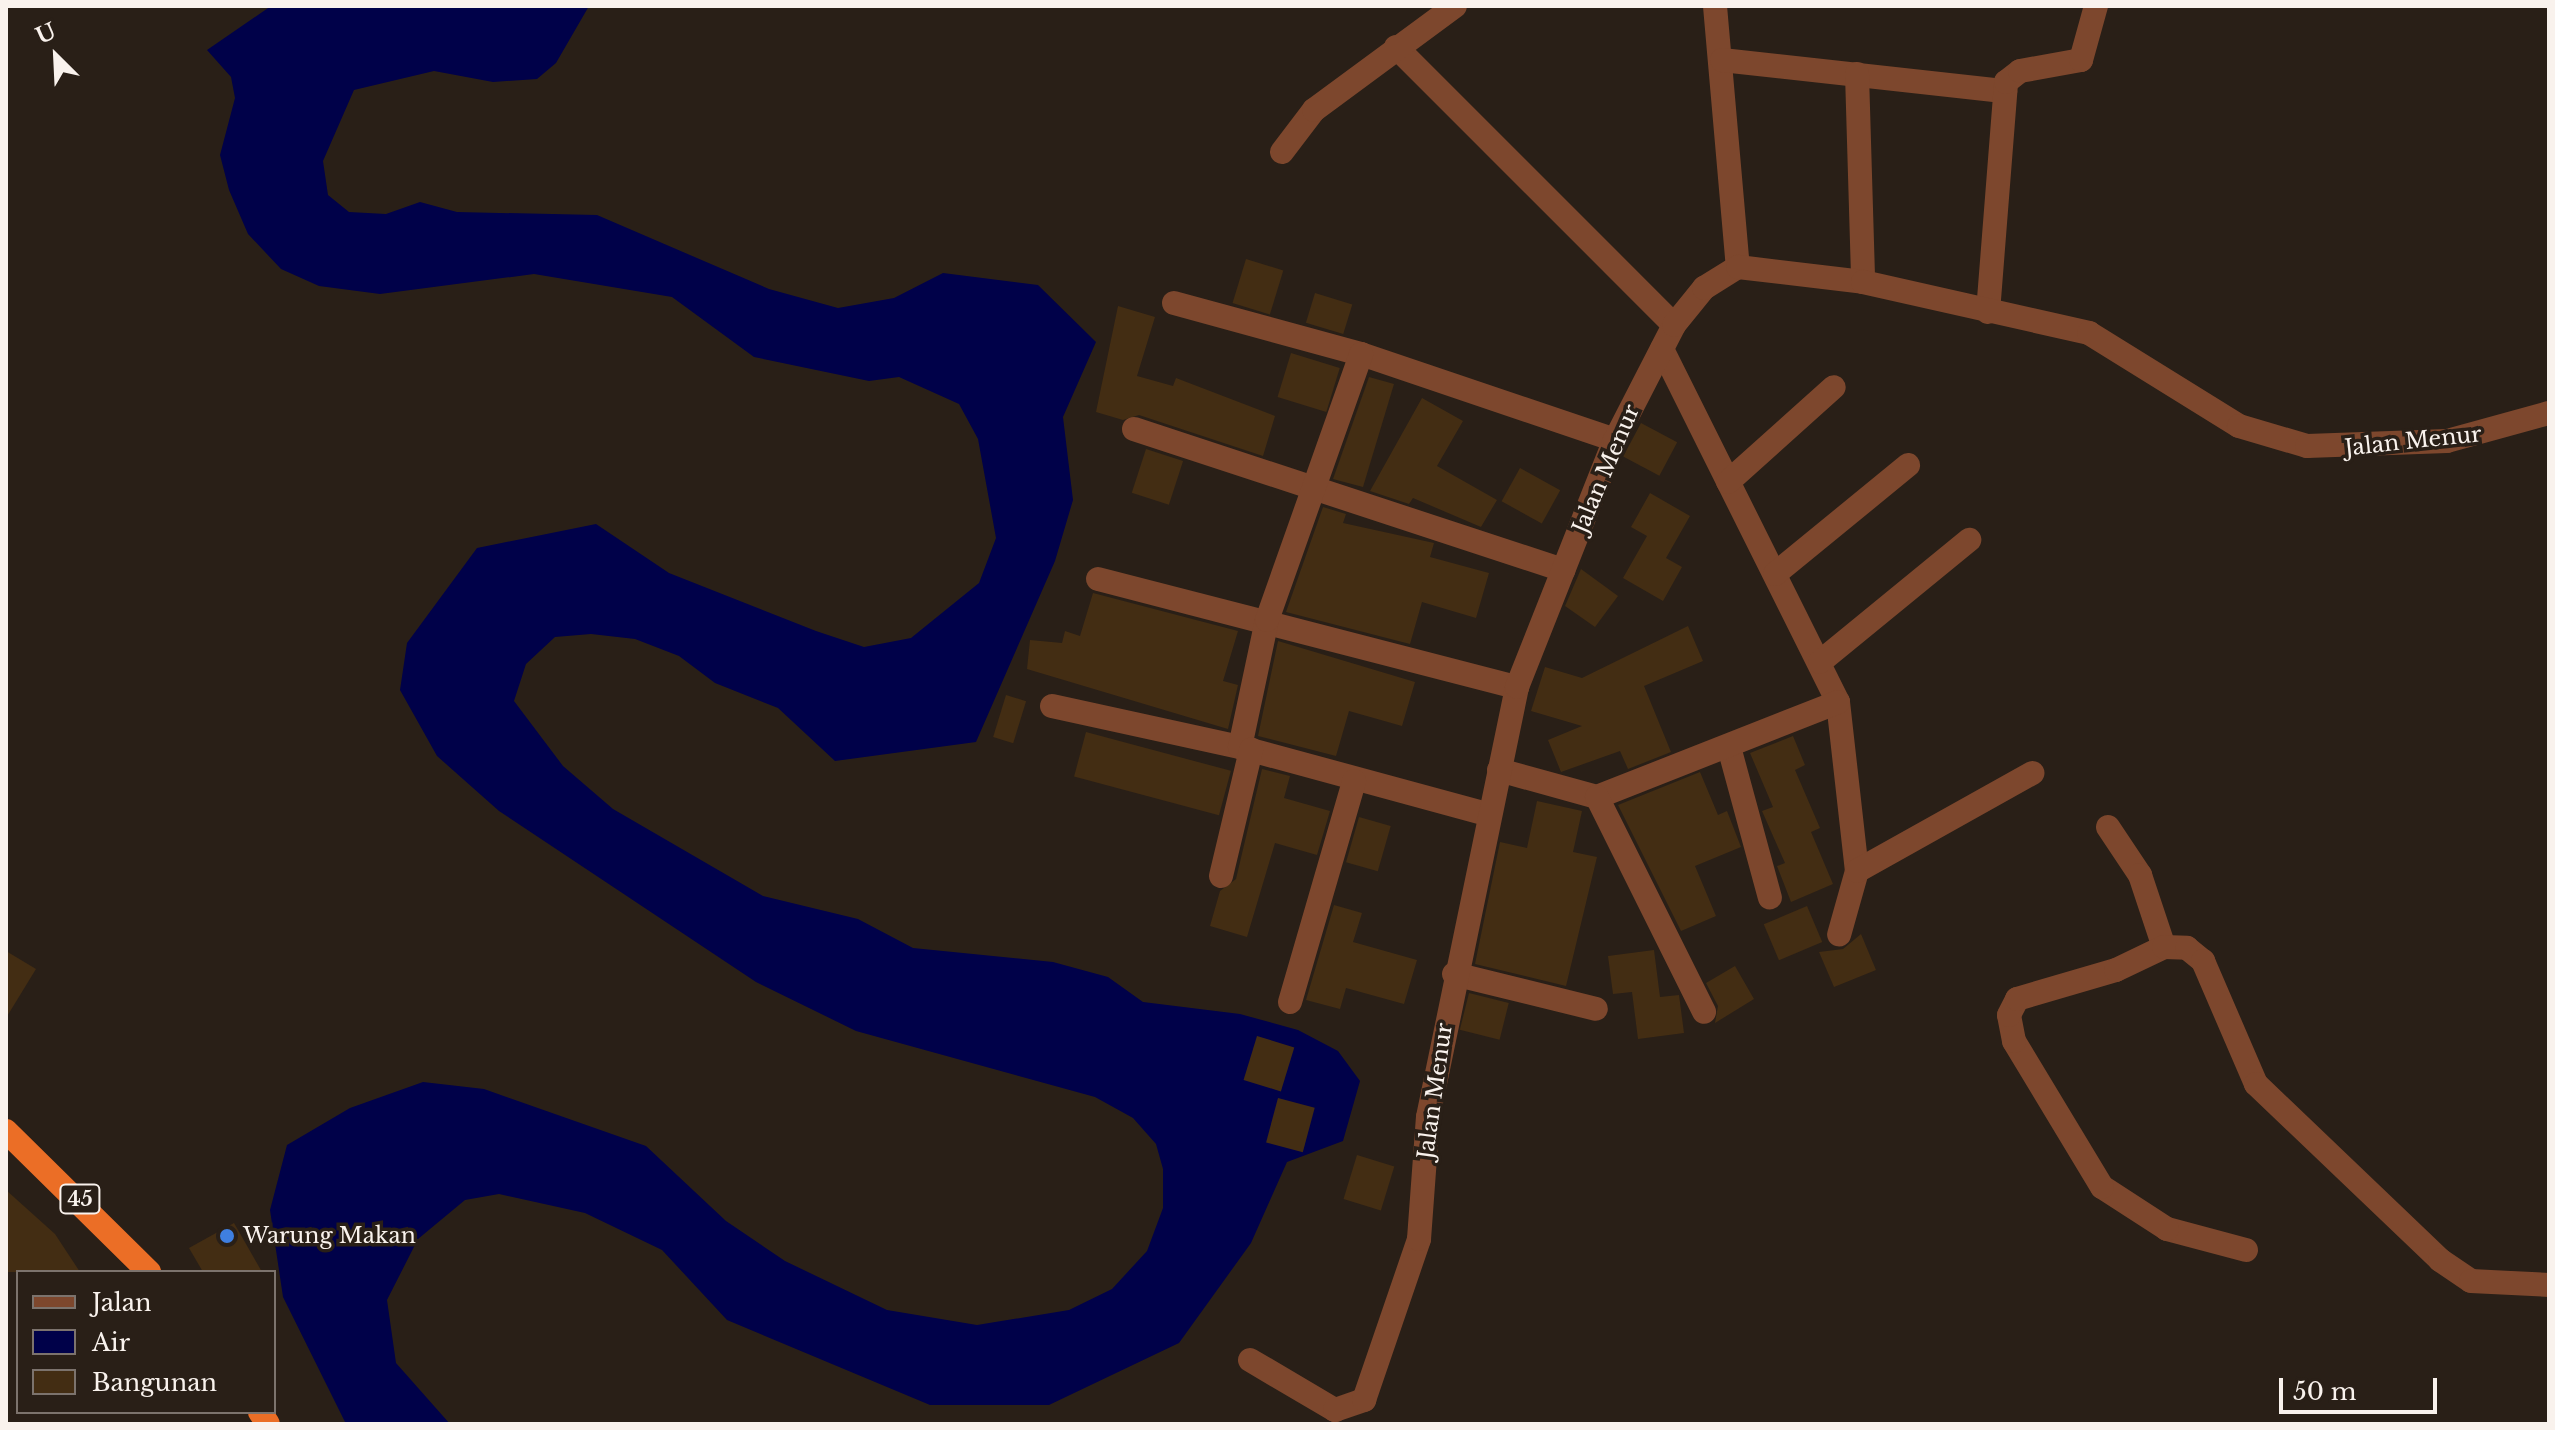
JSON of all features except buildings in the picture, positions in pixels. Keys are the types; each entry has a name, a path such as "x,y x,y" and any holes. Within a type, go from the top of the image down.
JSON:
{"highway":[{"name":"45","path":"6,1131 147,1270"}],"street":[{"path":"1282,152 1314,110 1455,6"},
{"path":"1715,6 1738,267"},
{"path":"1988,312 2005,91 2014,73 2081,60 2096,6"},
{"path":"1396,47 1674,325"},
{"path":"1722,60 2005,91"},
{"path":"1857,74 1863,282"},
{"name":"Jalan Menur","path":"1250,1360 1335,1410 1364,1400 1419,1239 1428,1117 1487,814 1517,687 1615,440 1674,325 1704,288 1738,267 1863,282 2099,337 2239,426 2307,446 2447,441 2549,413"},
{"path":"1174,303 1361,354 1615,440"},
{"path":"1662,349 1838,702 1857,871 1839,935"},
{"path":"1221,876 1267,620 1309,487 1361,354"},
{"path":"1728,482 1834,387"},
{"path":"1134,429 1563,570"},
{"path":"1775,574 1908,465"},
{"path":"1820,662 1969,540"},
{"path":"1098,579 1267,620 1517,687"},
{"path":"1499,770 1597,797 1838,702"},
{"path":"1052,706 1245,748 1354,781 1487,814"},
{"path":"1729,747 1770,898"},
{"path":"1857,871 2032,773"},
{"path":"1290,1002 1354,781"},
{"path":"1597,797 1704,1012"},
{"path":"2108,827 2140,875 2164,947"},
{"path":"2246,1250 2167,1229 2115,1199 2084,1162 2010,1030 2013,1005 2025,994 2116,970 2164,947 2187,948 2203,961 2262,1091 2440,1260 2471,1281 2549,1285"},
{"path":"1454,974 1596,1009"}],"water":[{"path":"271,6 589,6 556,63 537,79 493,82 434,71 354,90 323,161 328,195 349,212 386,214 420,202 457,212 597,215 769,289 838,308 894,298 943,273 1038,285 1096,342 1063,417 1073,500 1055,561 976,742 835,761 778,708 715,683 679,656 635,639 591,634 555,637 526,664 514,701 563,766 613,809 763,896 858,919 913,948 1053,962 1108,977 1143,1002 1240,1014 1298,1030 1338,1051 1360,1081 1343,1141 1287,1162 1251,1243 1179,1343 1049,1405 930,1405 727,1320 662,1250 585,1213 499,1194 465,1200 418,1239 387,1300 396,1363 450,1424 346,1424 283,1297 270,1210 287,1145 350,1108 423,1082 484,1089 646,1146 726,1221 785,1261 887,1310 977,1325 1069,1310 1112,1289 1147,1251 1163,1208 1163,1169 1156,1144 1133,1118 1095,1097 856,1031 756,982 499,811 437,756 400,690 407,643 477,548 596,524 669,573 816,631 864,647 911,638 979,583 996,538 978,439 959,404 899,377 869,381 754,357 672,297 534,274 380,294 319,286 281,269 248,234 229,190 220,155 235,98 231,77 207,50"}],"place":[{"name":"Warung Makan","path":"227,1236"}]}
